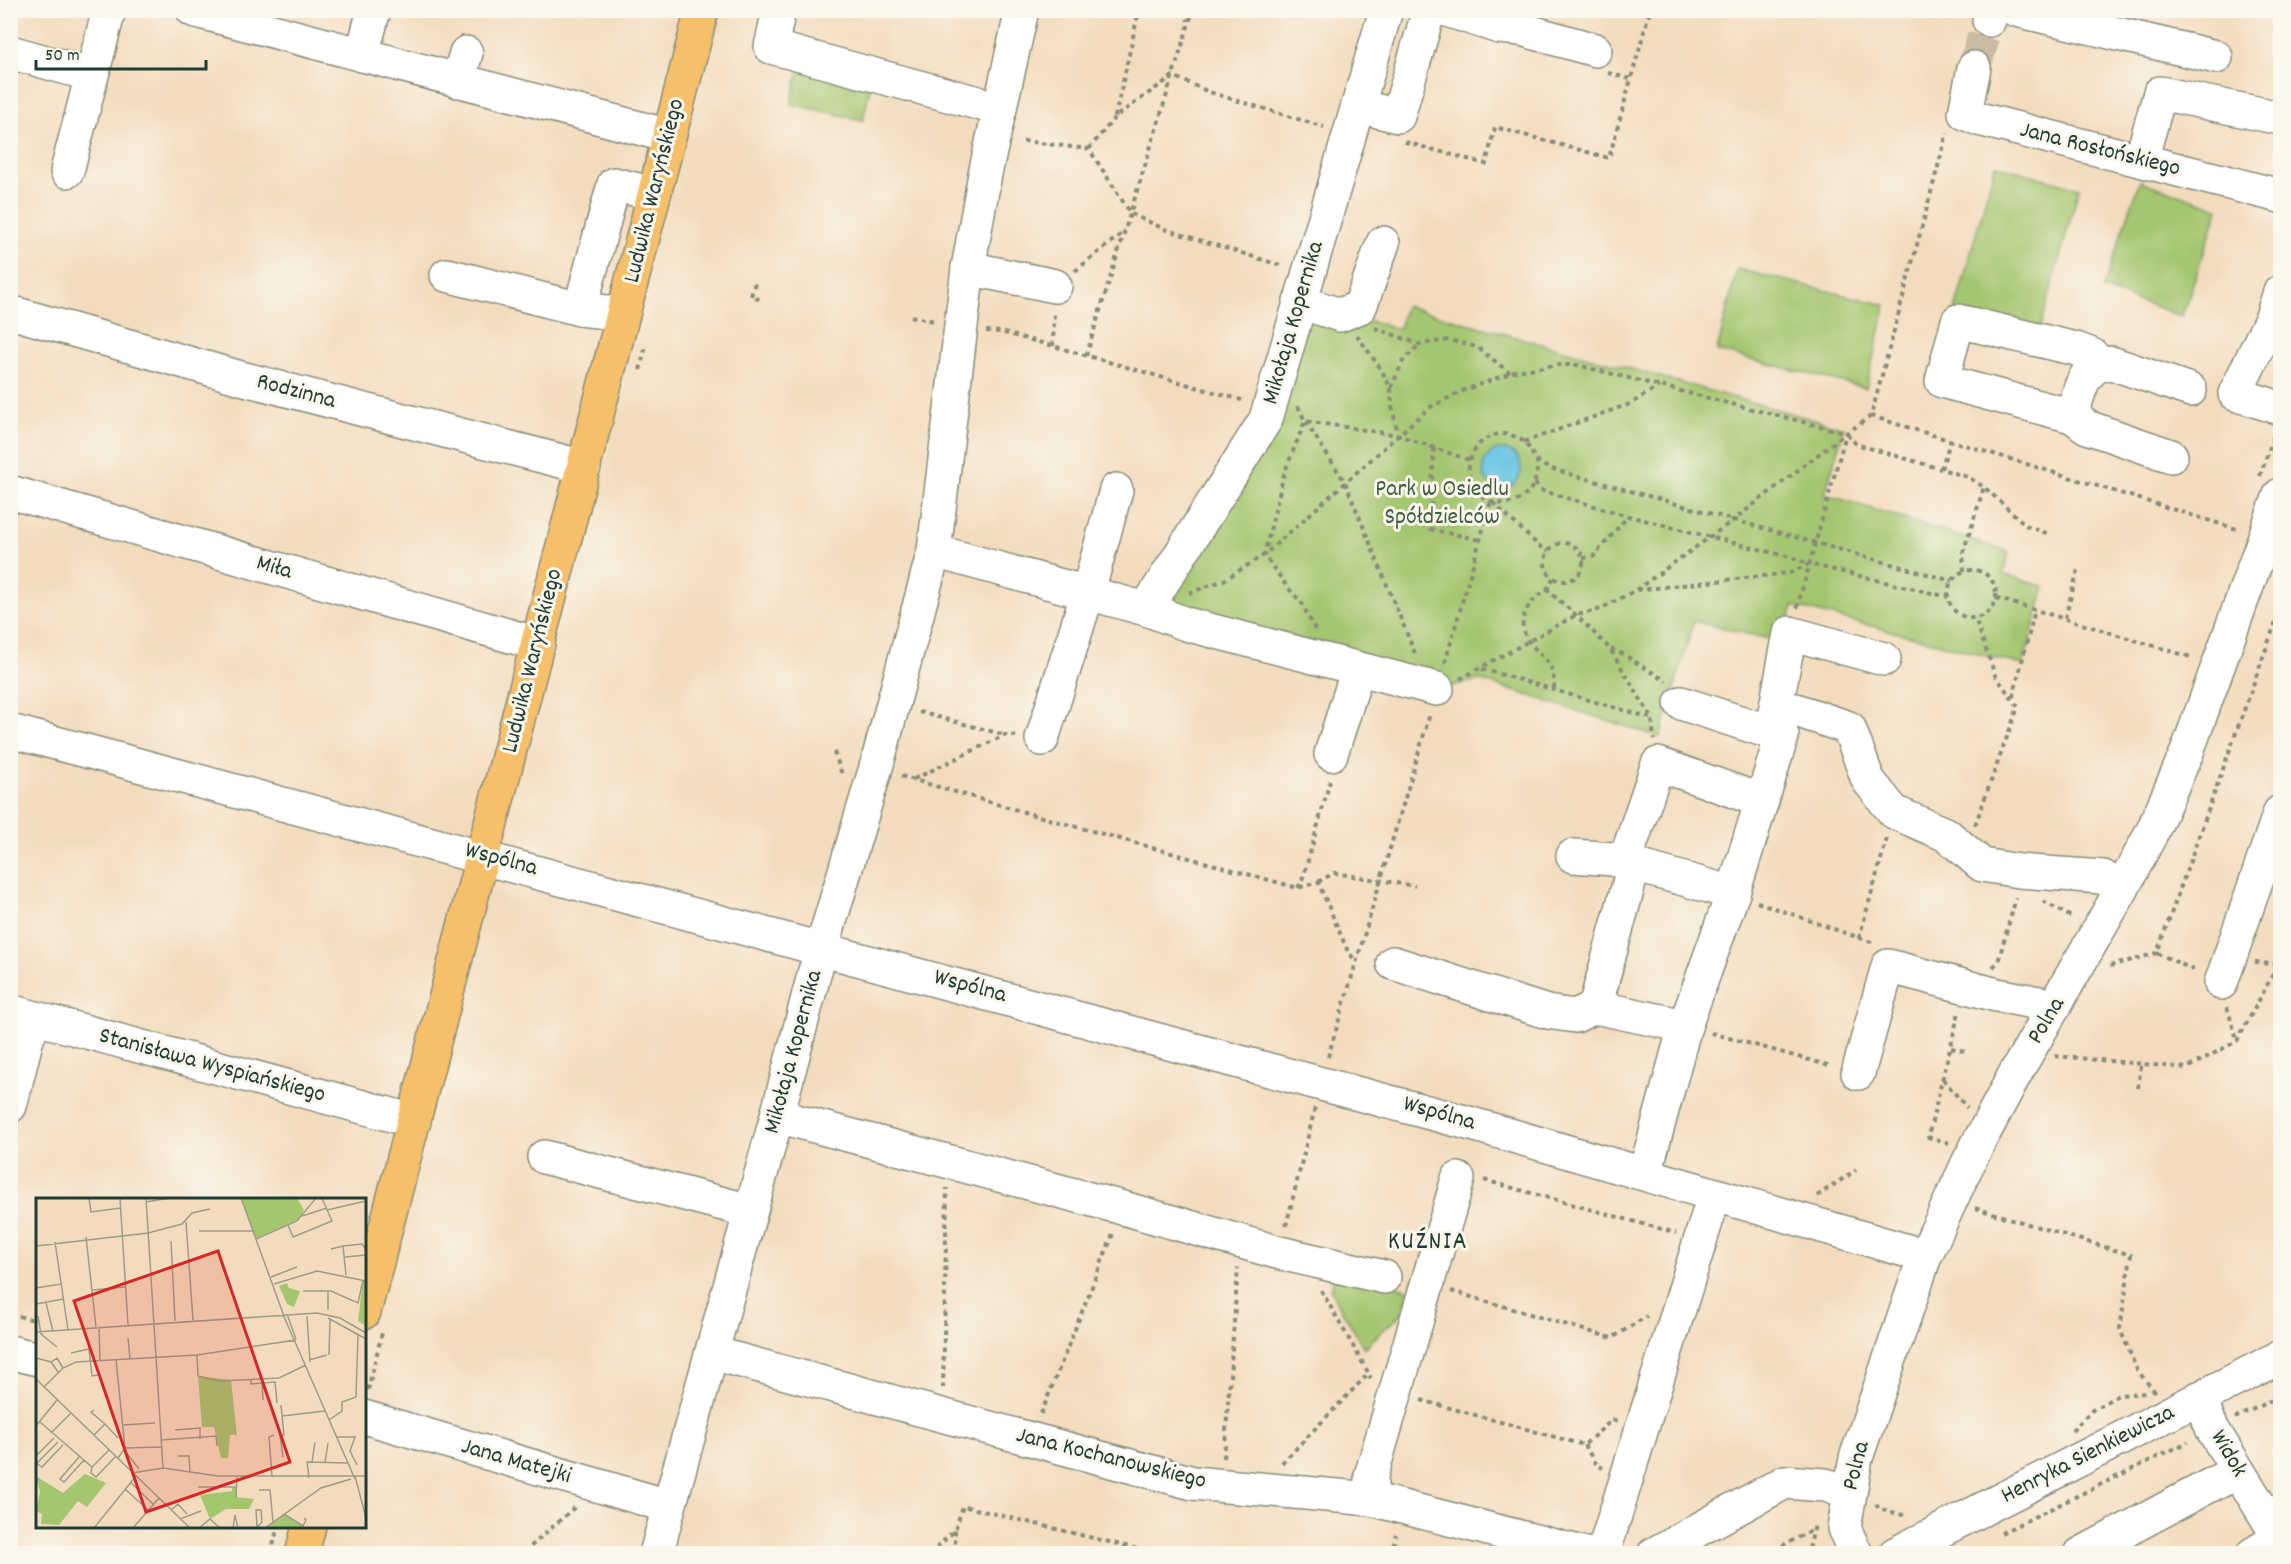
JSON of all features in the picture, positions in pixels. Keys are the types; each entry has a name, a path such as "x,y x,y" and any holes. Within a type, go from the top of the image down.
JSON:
{"main road":[{"name":"Ludwika Waryńskiego","path":"366,1304 702,10"},
{"path":"302,1554 309,1528"}],"street":[{"path":"67,171 109,10"},
{"path":"193,10 351,59 468,81 669,136"},
{"path":"351,59 374,10"},
{"path":"779,10 771,47 1000,109"},
{"name":"Mikołaja Kopernika","path":"656,1554 822,946 877,764 934,551 968,268 985,174 1022,10"},
{"name":"Mikołaja Kopernika","path":"1146,609 1266,419 1386,10"},
{"path":"1354,120 1398,116 1429,10"},
{"path":"1447,10 1499,27 1521,29 1595,50"},
{"path":"1999,14 2216,57"},
{"path":"10,52 92,75"},
{"path":"1965,113 1974,68"},
{"path":"2141,160 2160,93 2280,118"},
{"name":"Jana Rosłońskiego","path":"1965,113 1979,119 2280,196"},
{"path":"580,309 614,184 654,194"},
{"path":"1304,288 1340,315 1360,307 1383,243"},
{"path":"968,268 1055,286"},
{"path":"447,274 580,309 623,314"},
{"path":"2235,394 2272,317 2280,292"},
{"name":"Rodzinna","path":"10,312 241,378 584,467"},
{"path":"2099,365 2092,355 2076,349 1958,321 1942,381 2072,416 2087,427 2170,456"},
{"path":"2072,416 2082,382 2090,370 2099,365 2111,363 2196,391 2235,394 2280,408"},
{"path":"1042,739 1088,592 1116,490"},
{"name":"Miła","path":"10,492 538,644"},
{"name":"Polna","path":"1856,1554 1844,1528 1861,1496 1856,1458 1925,1256 1969,1161 2015,1074 2122,889 2153,830 2268,572 2280,495"},
{"path":"934,551 1088,592 1146,609 1186,624 1437,689"},
{"path":"1645,1173 1685,1026 1733,893 1762,801 1778,724 1790,633 1884,659"},
{"path":"1331,754 1344,665"},
{"path":"1681,703 1778,724"},
{"path":"1778,724 1796,710 1849,728 1868,780 1894,812 1947,835 1982,865 2019,880 2103,877 2122,889"},
{"name":"Wspólna","path":"10,730 822,946 1258,1067 1321,1082 1645,1173 1714,1196 1925,1256"},
{"path":"1595,1007 1624,862 1658,764 1762,801"},
{"path":"2221,983 2280,812"},
{"path":"1573,856 1624,862 1733,893"},
{"path":"1393,963 1547,1012 1575,1016 1595,1007 1685,1026"},
{"path":"1858,1073 1888,966 1971,988 2055,1006"},
{"path":"10,1106 26,1042 23,1014"},
{"name":"Stanisława Wyspiańskiego","path":"23,1014 414,1121"},
{"path":"777,1116 1123,1208 1291,1256 1384,1277"},
{"path":"544,1157 750,1211"},
{"path":"1371,1498 1371,1476 1386,1380 1427,1284 1456,1183"},
{"path":"1603,1554 1714,1196"},
{"path":"10,1352 36,1358"},
{"name":"Jana Kochanowskiego","path":"712,1353 1194,1483 1371,1498 1586,1554"},
{"name":"Henryka Sienkiewicza","path":"1905,1551 2280,1357"},
{"name":"Widok","path":"2199,1398 2213,1430 2280,1539"},
{"name":"Jana Matejki","path":"366,1418 668,1506"},
{"path":"2081,1554 2237,1471"},
{"path":"1654,1554 1785,1482 1825,1485 1861,1496"},
{"path":"2253,1554 2280,1539"}],"path":[{"path":"1115,117 1139,10"},
{"path":"1185,10 1189,23"},
{"path":"1086,356 1192,10"},
{"path":"1398,116 1395,139 1486,164 1495,127 1609,158 1650,10"},
{"path":"1089,149 1115,117 1173,76"},
{"path":"1173,76 1209,92 1354,120"},
{"path":"1437,689 1482,668 1493,659 1529,642 1576,615 1598,610 1636,590 1735,519 1871,416 1949,125 1965,113"},
{"path":"1023,141 1089,149"},
{"path":"1089,149 1131,214 1304,288"},
{"path":"755,283 750,296 761,300"},
{"path":"1340,315 1419,344 1449,340 1477,347 1509,373"},
{"path":"1340,315 1382,370 1391,389 1398,435"},
{"path":"980,330 1001,332 1269,407"},
{"path":"1391,389 1403,361 1419,344"},
{"path":"1186,594 1224,580 1264,555 1429,408 1462,391 1509,373 1559,365 1577,365 1846,433 1856,444 1968,477 2027,526 2049,534"},
{"path":"1281,368 1305,421 1345,482 1419,664 1437,689"},
{"path":"1524,442 1632,403 1659,386"},
{"path":"1871,416 2240,530"},
{"path":"1305,421 1398,435 1469,460"},
{"path":"1305,421 1284,474 1264,555 1302,603 1344,665"},
{"path":"1790,633 1846,433"},
{"path":"1491,501 1509,504 1520,500 1535,483 1537,460 1532,450 1514,436 1503,434 1482,441 1469,460 1468,472 1471,483 1477,493 1491,501 1538,546 1548,551"},
{"path":"1941,469 1951,439"},
{"path":"1434,448 1430,528 1480,540"},
{"path":"1537,460 1548,468 1952,582"},
{"path":"1535,483 1540,490 1628,516 1794,558 1809,564 1948,597"},
{"path":"1964,571 1963,554 1984,488"},
{"path":"1491,501 1321,1082 1291,1256 1368,1374 1584,1445 1612,1420 1641,1429"},
{"path":"1583,558 1593,557 1628,516"},
{"path":"1560,543 1575,546 1583,558 1580,573 1568,581 1553,578 1545,566 1548,551 1560,543"},
{"path":"1636,590 1790,573 1809,564"},
{"path":"2065,618 2079,566"},
{"path":"1964,571 1980,571 1993,582 1996,598 1989,611 1975,618 1960,615 1950,604 1948,597 1952,582 1964,571"},
{"path":"1553,578 1547,590 1532,599 1525,610 1524,630 1529,642 1550,666 1554,689"},
{"path":"1547,590 1610,649 1652,718 1658,764"},
{"path":"1996,598 2195,658"},
{"path":"2013,698 2035,610"},
{"path":"2107,967 2157,953 2280,610"},
{"path":"1965,851 2018,707 1995,675 1975,618"},
{"path":"1610,649 1623,654 1678,689 1681,703"},
{"path":"1482,668 1652,718"},
{"path":"914,711 1005,735 1042,739"},
{"path":"913,780 1005,735"},
{"path":"834,752 844,779"},
{"path":"1298,888 1304,875 1333,771 1331,754"},
{"path":"897,775 1298,888 1318,882 1334,873 1415,886"},
{"path":"1858,938 1894,812"},
{"path":"1950,1143 1928,1137 1943,1078 1971,988 1998,962 2019,880 2076,920"},
{"path":"1318,882 1348,954 1356,960"},
{"path":"1733,893 1879,945 1888,966"},
{"path":"2055,1046 2050,1055 2187,1068 2237,1041 2278,965 2280,966"},
{"path":"1685,1026 1858,1073"},
{"path":"1951,1048 1965,1051"},
{"path":"2138,1088 2141,1065"},
{"path":"1943,1078 1967,1108"},
{"path":"943,1416 947,1162"},
{"path":"1816,1197 1856,1170"},
{"path":"1456,1183 1470,1176 1699,1240"},
{"path":"1966,1205 2132,1255 2120,1329 2137,1370 2156,1392"},
{"path":"1031,1440 1123,1208"},
{"path":"1222,1486 1240,1242"},
{"path":"1427,1284 1612,1338 1652,1313 1674,1320"},
{"path":"10,1314 36,1320"},
{"path":"1257,1489 1368,1374"},
{"path":"1992,1538 2280,1396"},
{"path":"526,1554 529,1548 598,1486"},
{"path":"1861,1496 1879,1509"},
{"path":"955,1554 955,1530 963,1506 1158,1554"},
{"path":"271,1554 278,1528"},
{"path":"930,1554 955,1530"},
{"path":"1766,1554 1814,1530 1809,1550 1802,1554"}],"green space":[{"path":"801,62 872,79 863,120 791,104"},
{"path":"1995,165 2079,188 2039,332 1955,310"},
{"path":"2140,181 2219,208 2182,316 2103,289"},
{"path":"1737,269 1886,305 1866,388 1717,351"},
{"name":"Park w Osiedlu Spółdzielców","path":"1300,302 1399,329 1405,306 1844,428 1825,494 2009,552 2003,574 2045,587 2023,665 1793,606 1782,642 1694,621 1660,737 1479,680 1437,689 1146,609 1266,419"},
{"path":"1337,1268 1410,1290 1402,1313 1364,1348 1330,1290"}],"water":[{"path":"1502,450 1516,455 1521,469 1516,483 1502,488 1488,483 1483,469 1488,455"}],"tunnel":[{"path":"1974,68 1989,20"}],"district":[{"name":"KUŹNIA","path":"1428,1242"}]}
